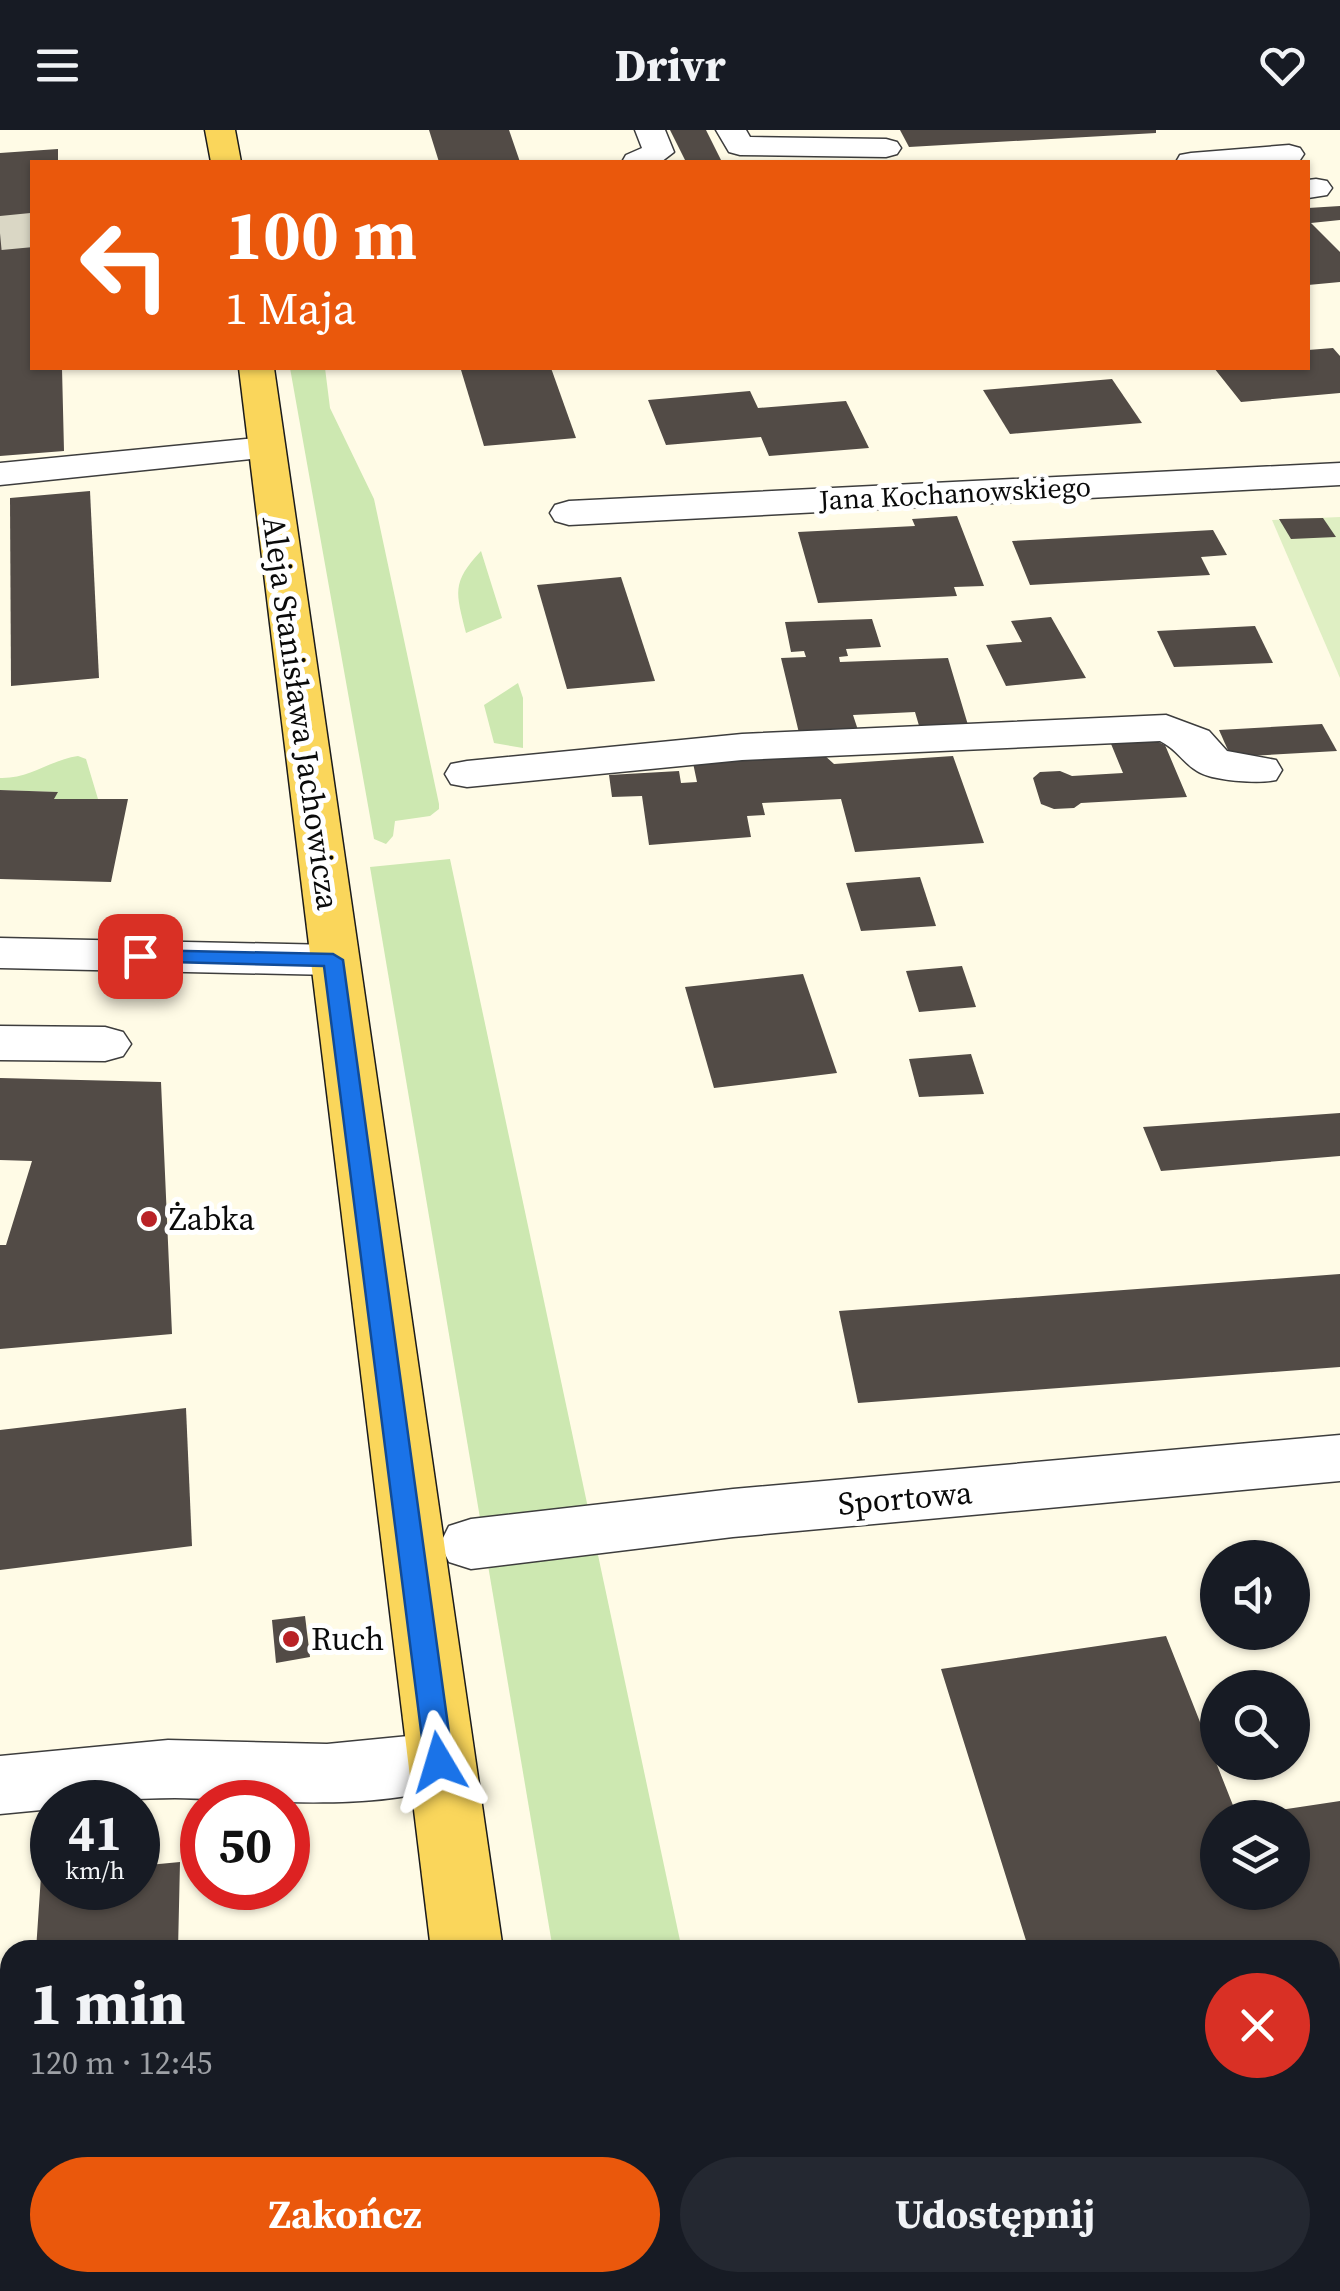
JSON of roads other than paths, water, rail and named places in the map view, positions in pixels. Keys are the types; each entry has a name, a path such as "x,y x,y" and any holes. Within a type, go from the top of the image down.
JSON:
{"main road":[{"path":"220,130 226,160"},
{"name":"Aleja Stanisława Jachowicza","path":"256,370 418,1608 466,1940"}],"street":[{"path":"642,160 660,152 650,130"},
{"path":"732,130 740,146 886,147"},
{"path":"1268,130 1293,160"},
{"path":"0,474 266,448"},
{"name":"Jana Kochanowskiego","path":"569,513 1340,474"},
{"path":"467,774 742,747 1166,728 1194,740 1213,762 1260,770"},
{"path":"0,953 333,960"},
{"path":"0,1042 106,1044"},
{"name":"Sportowa","path":"471,1544 733,1514 1340,1458"},
{"path":"405,1506 471,1544 418,1608"},
{"path":"0,1786 168,1769 327,1773 439,1762"}],"tunnel":[{"path":"0,233 30,230"}],"place":[{"name":"Żabka","path":"149,1219"},
{"name":"Ruch","path":"291,1639"}]}
